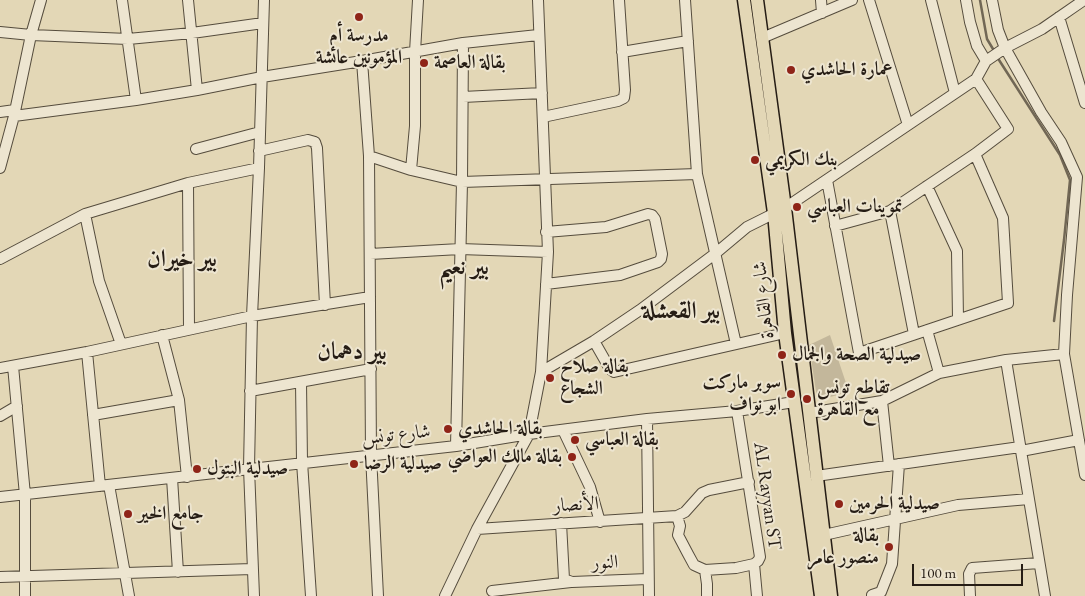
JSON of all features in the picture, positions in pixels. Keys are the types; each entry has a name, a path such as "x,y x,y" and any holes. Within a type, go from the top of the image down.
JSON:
{"main road":[{"name":"شارع القاهرة","path":"744,0 780,211 809,413 831,596"},
{"name":"شارع القاهرة","path":"757,0 780,211 785,333 821,596"}],"street":[{"path":"0,168 15,113 31,35 41,0"},
{"path":"122,0 136,100"},
{"path":"188,0 197,90"},
{"path":"254,596 249,468 250,391 264,0"},
{"path":"411,170 415,126 415,52 418,0"},
{"path":"445,596 477,529 529,434 541,372 548,252 538,0"},
{"path":"543,117 618,101 624,98 619,0"},
{"path":"685,0 697,174 736,344"},
{"path":"821,0 822,13"},
{"path":"762,38 852,0"},
{"path":"869,0 908,125"},
{"path":"931,0 955,93"},
{"path":"966,0 970,22 978,46 986,61"},
{"path":"992,0 998,30 1006,48 1041,112 1061,142 1077,177 1064,354 1085,475"},
{"path":"541,372 594,341 640,310 716,253 746,227 780,211 976,79 986,61 1042,29 1084,1"},
{"path":"1059,17 1074,72 1085,103"},
{"path":"0,32 128,39 192,33 263,23"},
{"path":"0,112 15,113 136,100 463,43 538,35"},
{"path":"622,52 688,41"},
{"path":"456,446 463,43"},
{"path":"362,61 369,156 371,455 378,596"},
{"path":"835,226 890,211 1008,129 976,79"},
{"path":"463,97 542,93"},
{"path":"196,149 260,132"},
{"path":"260,151 308,140 315,142 317,148 325,305"},
{"path":"827,180 859,353 1008,303 1003,218 974,154"},
{"path":"369,156 411,170 462,182 697,174"},
{"path":"0,259 85,214 188,183 259,168"},
{"path":"188,183 188,329"},
{"path":"927,186 957,251 958,319"},
{"path":"890,211 914,334"},
{"path":"85,214 99,281 121,344"},
{"path":"546,232 606,227 648,214 655,218 662,254 658,262 620,275 546,284"},
{"path":"370,254 460,249 548,252"},
{"path":"0,368 87,352 252,316 370,296"},
{"path":"927,330 939,373"},
{"path":"594,341 610,369 614,372 785,333"},
{"path":"162,335 179,400 187,477"},
{"path":"87,352 93,414 105,485 129,596"},
{"path":"809,413 882,401 939,373 1006,360 1064,354"},
{"path":"1006,360 1045,596"},
{"path":"13,366 25,495 25,596"},
{"path":"250,391 371,369"},
{"path":"302,382 302,462 311,596"},
{"path":"93,414 179,400"},
{"path":"872,595 881,592 892,564 895,519 894,465 882,401"},
{"name":"شارع تونس","path":"0,497 456,446 529,434 647,419 737,411 794,402"},
{"path":"0,416 16,406"},
{"name":"AL Rayyan ST","path":"705,570 736,568 754,564 760,557 737,411"},
{"path":"647,419 649,596"},
{"path":"563,430 590,487 600,522"},
{"path":"816,476 1079,440"},
{"path":"172,478 178,572"},
{"path":"707,596 705,570 694,565 678,535 680,526 677,516 685,512 702,493 749,482"},
{"path":"824,535 958,505 1029,499"},
{"name":"الأنصار","path":"477,529 677,516"},
{"path":"561,523 568,580"},
{"path":"970,596 969,574 972,568 1039,563"},
{"path":"754,564 757,596"},
{"path":"0,577 252,569"},
{"name":"النور","path":"492,591 568,580 648,579"}],"shaded area":[{"path":"830,335 849,392 819,400 817,398 809,345"}],"waterway":[{"path":"980,0 987,39 993,49"},
{"path":"999,60 1060,155 1070,180 1054,321"}],"place":[{"name":"مدرسة أم المؤمونين عائشة","path":"359,17"},
{"name":"بقالة العاصمة","path":"424,63"},
{"name":"عمارة الحاشدي","path":"791,70"},
{"name":"بنك الكريمي","path":"755,160"},
{"name":"تموينات العباسي","path":"797,207"},
{"name":"صيدلية الصحة والجمال","path":"782,355"},
{"name":"بقالة صلاح الشجاع","path":"550,378"},
{"name":"سوبر ماركت ابو نواف","path":"791,394"},
{"name":"تقاطع تونس مع القاهرة","path":"807,399"},
{"name":"بقالة الحاشدي","path":"448,429"},
{"name":"بقالة العباسي","path":"575,440"},
{"name":"بقالة مالك العواضي","path":"572,457"},
{"name":"صيدلية الرضا","path":"354,464"},
{"name":"صيدلية البتول","path":"197,469"},
{"name":"صيدلية الحرمين","path":"839,504"},
{"name":"جامع الخير","path":"128,514"},
{"name":"بقالة منصور عامر","path":"889,547"}],"district":[{"name":"بير خيران","path":"182,259"},
{"name":"بير نعيم","path":"464,267"},
{"name":"بير القعشلة","path":"681,311"},
{"name":"بير دهمان","path":"352,352"}]}
